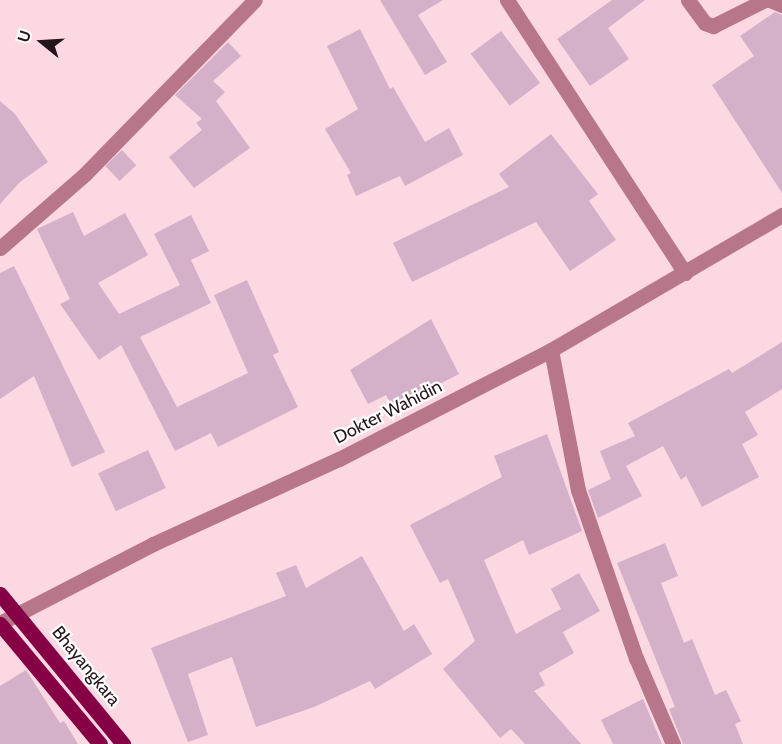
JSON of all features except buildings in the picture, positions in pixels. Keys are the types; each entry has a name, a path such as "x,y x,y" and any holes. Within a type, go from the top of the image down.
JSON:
{"main road":[{"name":"Bhayangkara","path":"0,594 123,744"},
{"name":"Bhayangkara","path":"0,623 100,744"}],"street":[{"path":"0,248 85,174 255,0"},
{"path":"507,0 685,273"},
{"path":"688,0 705,23 713,26 768,0 782,5"},
{"name":"Dokter Wahidin","path":"0,623 153,544 339,459 551,350 782,215"},
{"path":"551,350 578,490 636,658 674,744"}]}
